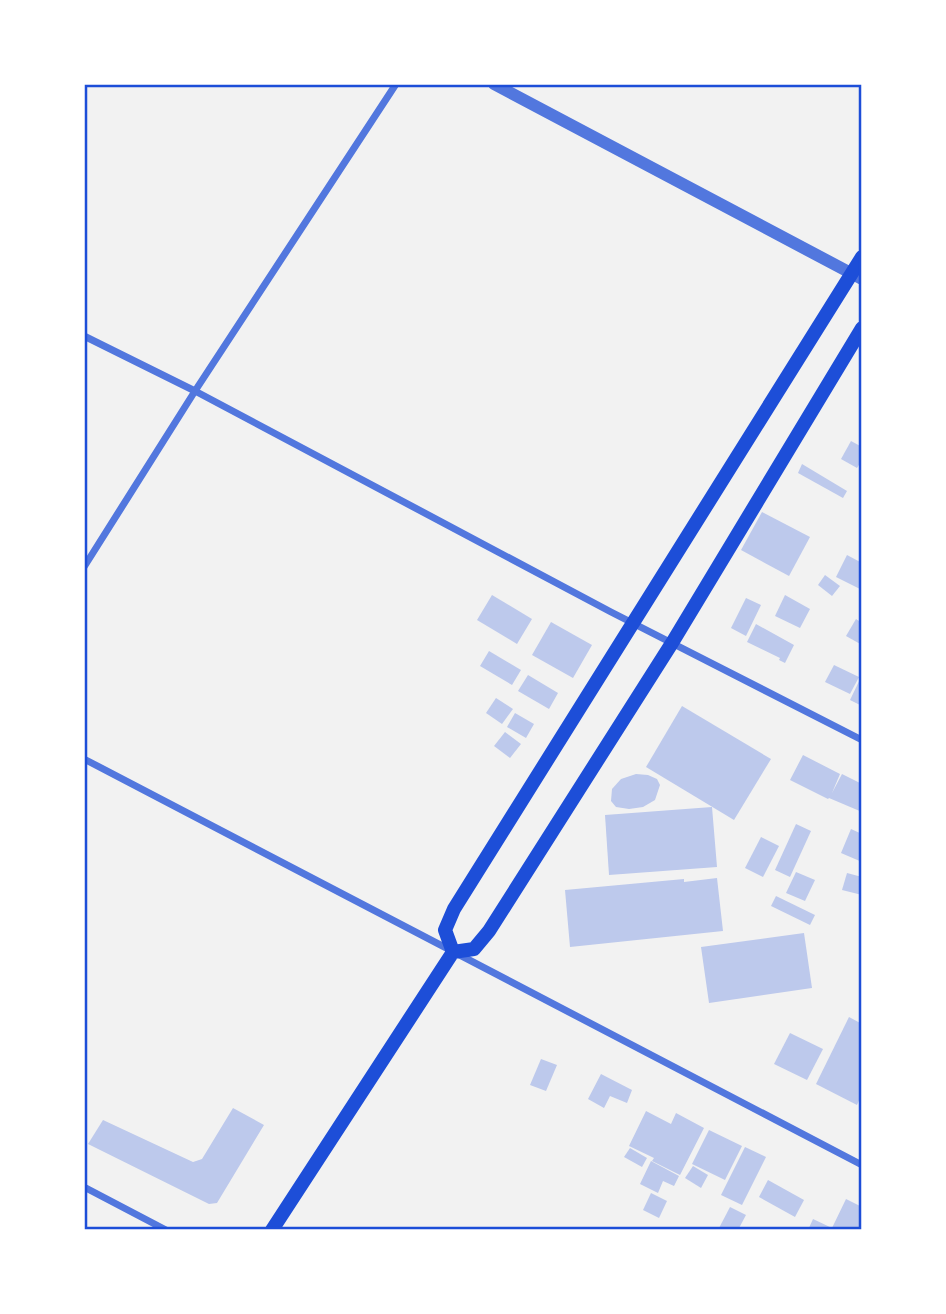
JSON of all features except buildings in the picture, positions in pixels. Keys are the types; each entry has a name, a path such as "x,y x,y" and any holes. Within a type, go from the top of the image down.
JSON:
{"main road":[{"path":"453,952 445,930 454,909 857,276 862,257"},
{"path":"272,1230 453,952 474,949 489,931 672,643 862,328"}],"street":[{"path":"84,567 195,391 396,84"},
{"path":"494,84 857,276"},
{"path":"84,336 195,391 634,624 862,740"},
{"path":"84,759 862,1165"},
{"path":"84,1187 166,1230"}]}
